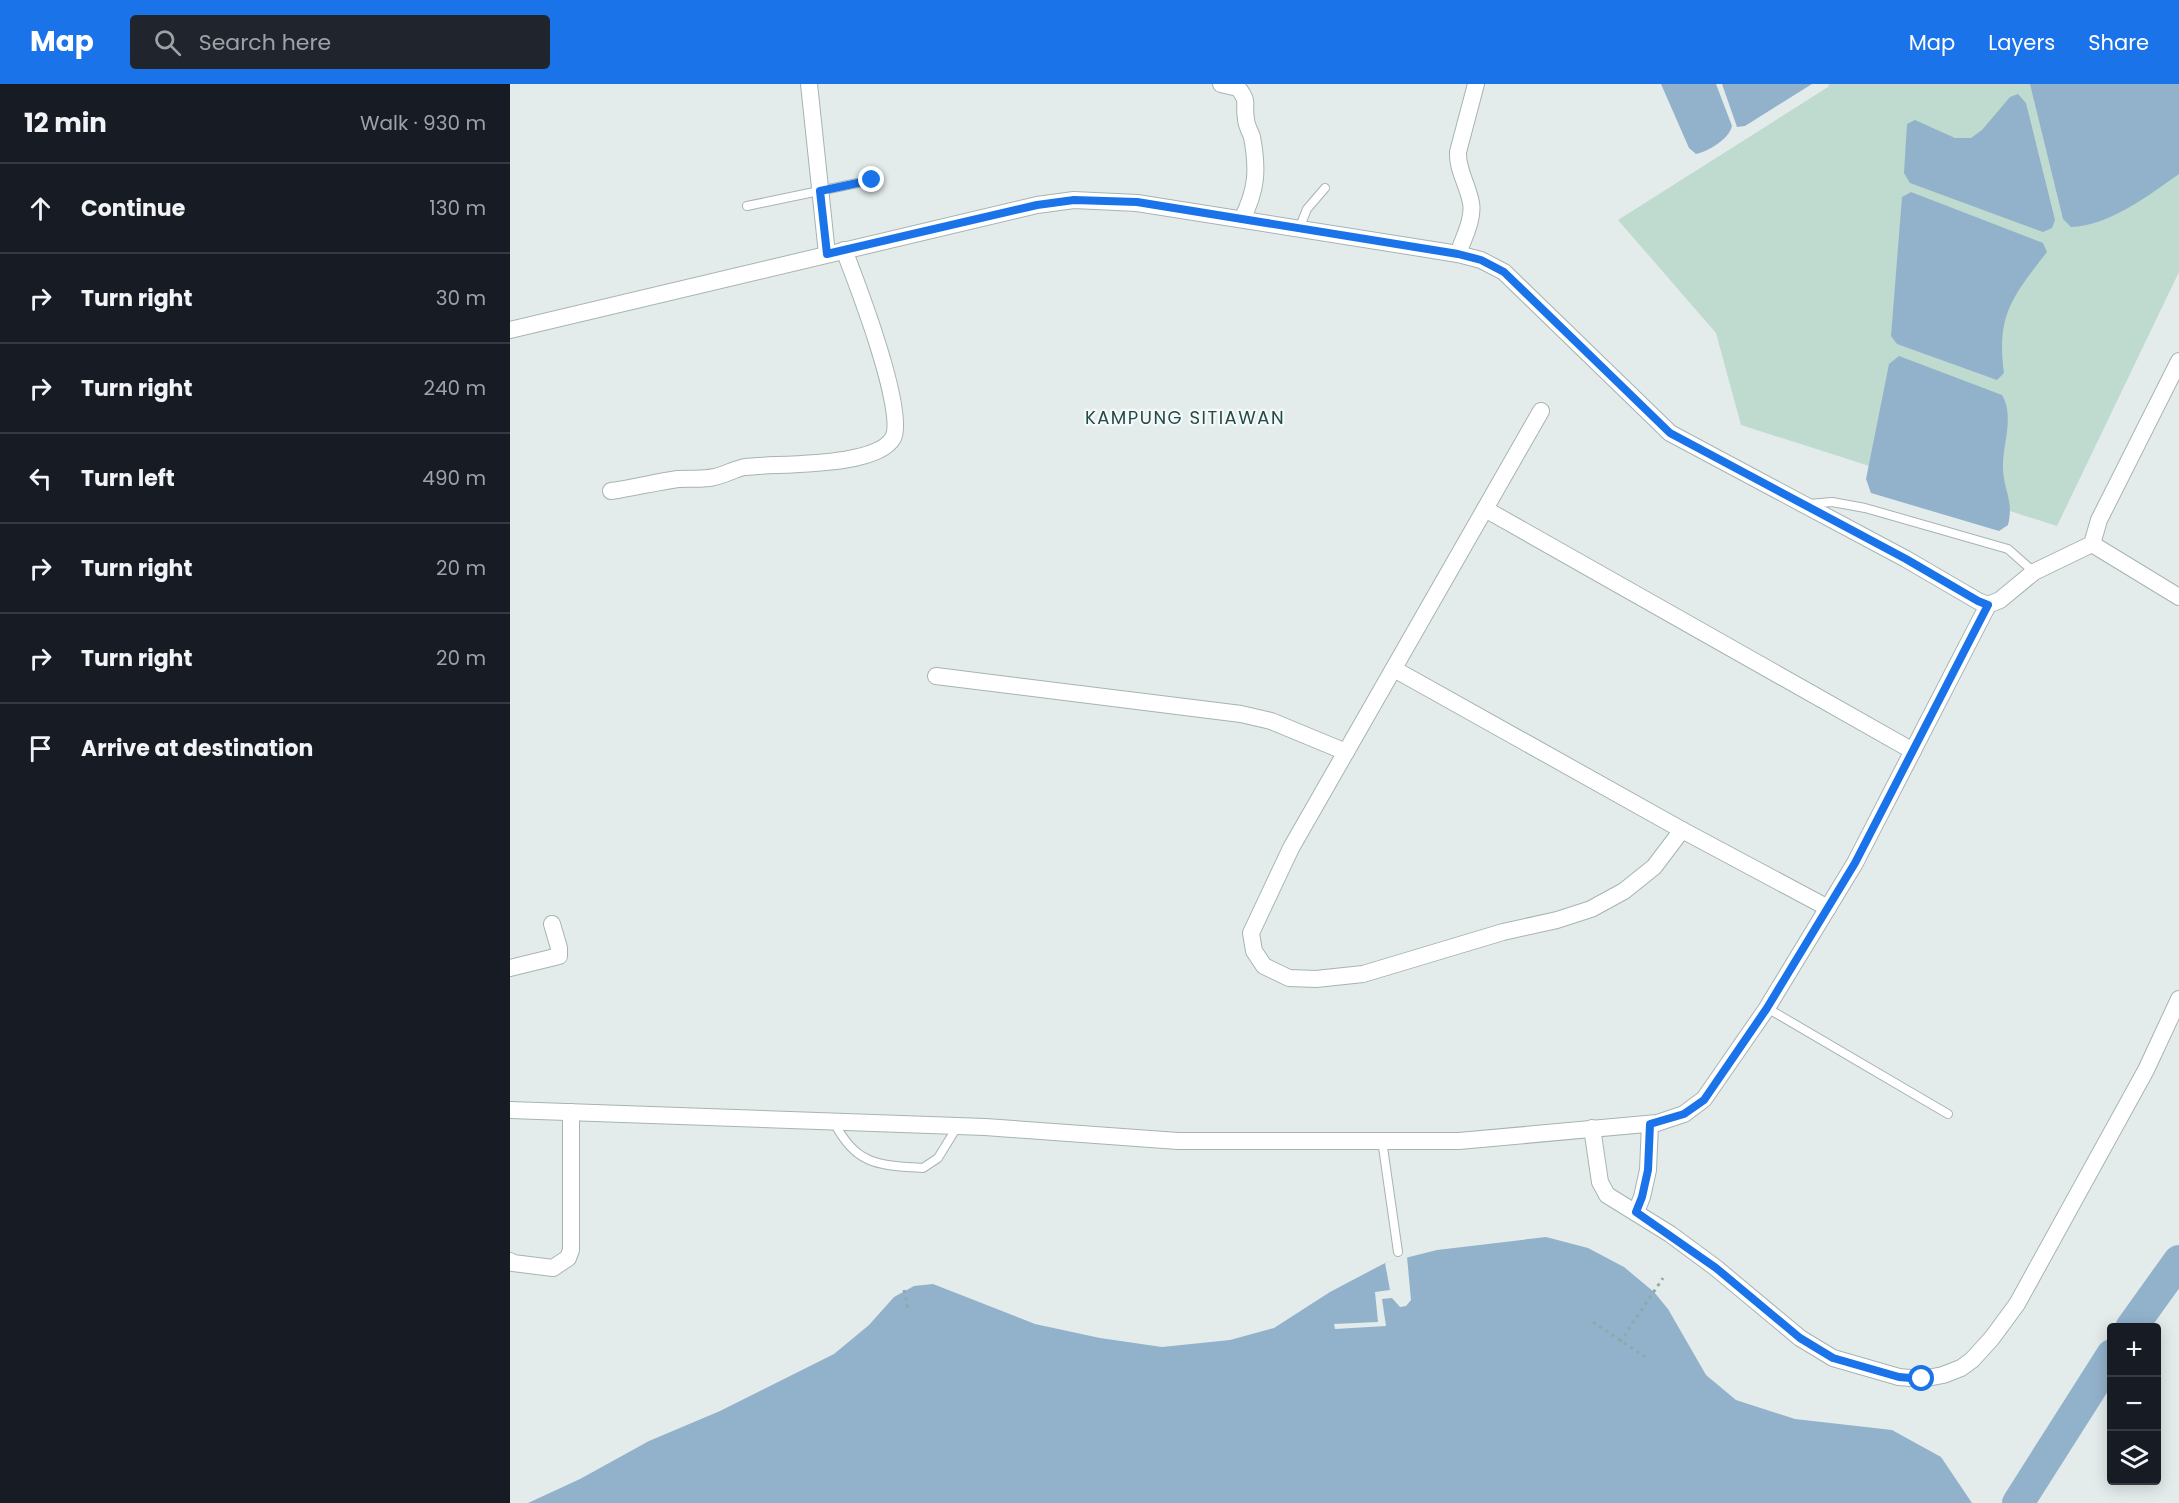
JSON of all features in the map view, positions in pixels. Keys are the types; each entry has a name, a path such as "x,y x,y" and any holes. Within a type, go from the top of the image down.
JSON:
{"street":[{"path":"809,84 827,254"},
{"path":"1221,84 1238,88 1247,104 1245,118 1251,135 1256,175 1252,199 1242,219"},
{"path":"1458,254 1472,205 1461,174 1458,152 1476,84"},
{"path":"510,330 1037,205 1074,200 1137,202 1458,254 1481,260 1504,272 1670,433 1988,605"},
{"path":"611,491 713,477 744,467 851,459 876,452 893,439 895,431 892,400 870,322 844,250"},
{"path":"510,1110 958,1126 1178,1141 1459,1141 1650,1124 1684,1114 1704,1100 1767,1008 1855,863 1988,605 2000,600 2034,572 2092,544 2099,520 2179,361"},
{"path":"1541,411 1291,848 1251,933 1254,951 1264,966 1289,978 1316,979 1363,974 1503,932 1557,920 1591,909 1624,891 1654,867 1682,830"},
{"path":"1485,509 1913,751"},
{"path":"2092,544 2179,597"},
{"path":"1394,669 1682,830 1828,908"},
{"path":"936,676 1241,714 1271,721 1346,752"},
{"path":"510,968 559,956 552,924"},
{"path":"1593,1128 1600,1182 1607,1195 1636,1212 1716,1268 1800,1338 1833,1358 1899,1377 1922,1379 1961,1368 1982,1351 2017,1304 2146,1070 2179,999"},
{"path":"510,1261 553,1268 568,1258 571,1250 571,1112"},
{"path":"1636,1212 1648,1170 1650,1124"}],"lane":[{"path":"747,206 872,180"},
{"path":"1299,229 1306,209 1325,188"},
{"path":"1802,505 1832,502 1866,508 2008,549 2034,572"},
{"path":"1767,1008 1948,1114"},
{"path":"834,1122 853,1150 869,1161 923,1168 938,1158 958,1126"},
{"path":"1382,1140 1398,1252"}],"path":[{"path":"1620,1342 1663,1278"},
{"path":"904,1290 908,1309"},
{"path":"1593,1322 1645,1357"}],"green space":[{"path":"1829,84 2179,84 2179,272 2057,526 1741,425 1716,333 1618,220 1828,87"}],"water":[{"path":"1661,84 1716,84 1732,126 1723,140 1696,154 1689,148"},
{"path":"1722,84 1812,84 1745,126 1737,127"},
{"path":"2030,84 2179,84 2179,174 2142,200 2114,215 2100,221 2071,227 2063,219"},
{"path":"2018,94 2026,103 2055,220 2052,228 2043,232 1910,183 1904,173 1907,124 1915,120 1955,138 1971,138 1982,130 2010,97"},
{"path":"1911,192 2043,243 2047,252 2016,294 2005,321 2002,353 2004,373 1997,380 1897,344 1891,336 1902,197"},
{"path":"1899,356 2002,395 2008,412 2003,469 2010,516 2008,525 1999,531 1871,493 1866,479 1889,364"},
{"path":"1546,1237 1588,1248 1624,1267 1654,1292 1668,1309 1706,1375 1736,1400 1795,1419 1892,1430 1941,1457 1972,1503 528,1503 580,1479 649,1441 720,1411 834,1354 869,1325 894,1297 914,1286 933,1284 1035,1324 1100,1338 1162,1347 1230,1340 1274,1328 1330,1292 1385,1263 1437,1250"}],"pier":[{"path":"1407,1257 1411,1300 1406,1306 1400,1307 1392,1298 1382,1299 1386,1326 1335,1329 1334,1324 1378,1322 1375,1292 1390,1290 1385,1263"}],"waterway":[{"path":"2135,1323 2179,1261"},
{"path":"2018,1503 2107,1363"}],"district":[{"name":"KAMPUNG SITIAWAN","path":"1185,417"}],"route":[{"path":"872,180 820,191 827,254 1037,205 1074,200 1137,202 1458,254 1481,260 1504,272 1670,433 1988,605 1855,863 1767,1008 1704,1100 1684,1114 1650,1124 1648,1170 1636,1212 1716,1268 1800,1338 1833,1358 1899,1377 1922,1379"}]}
